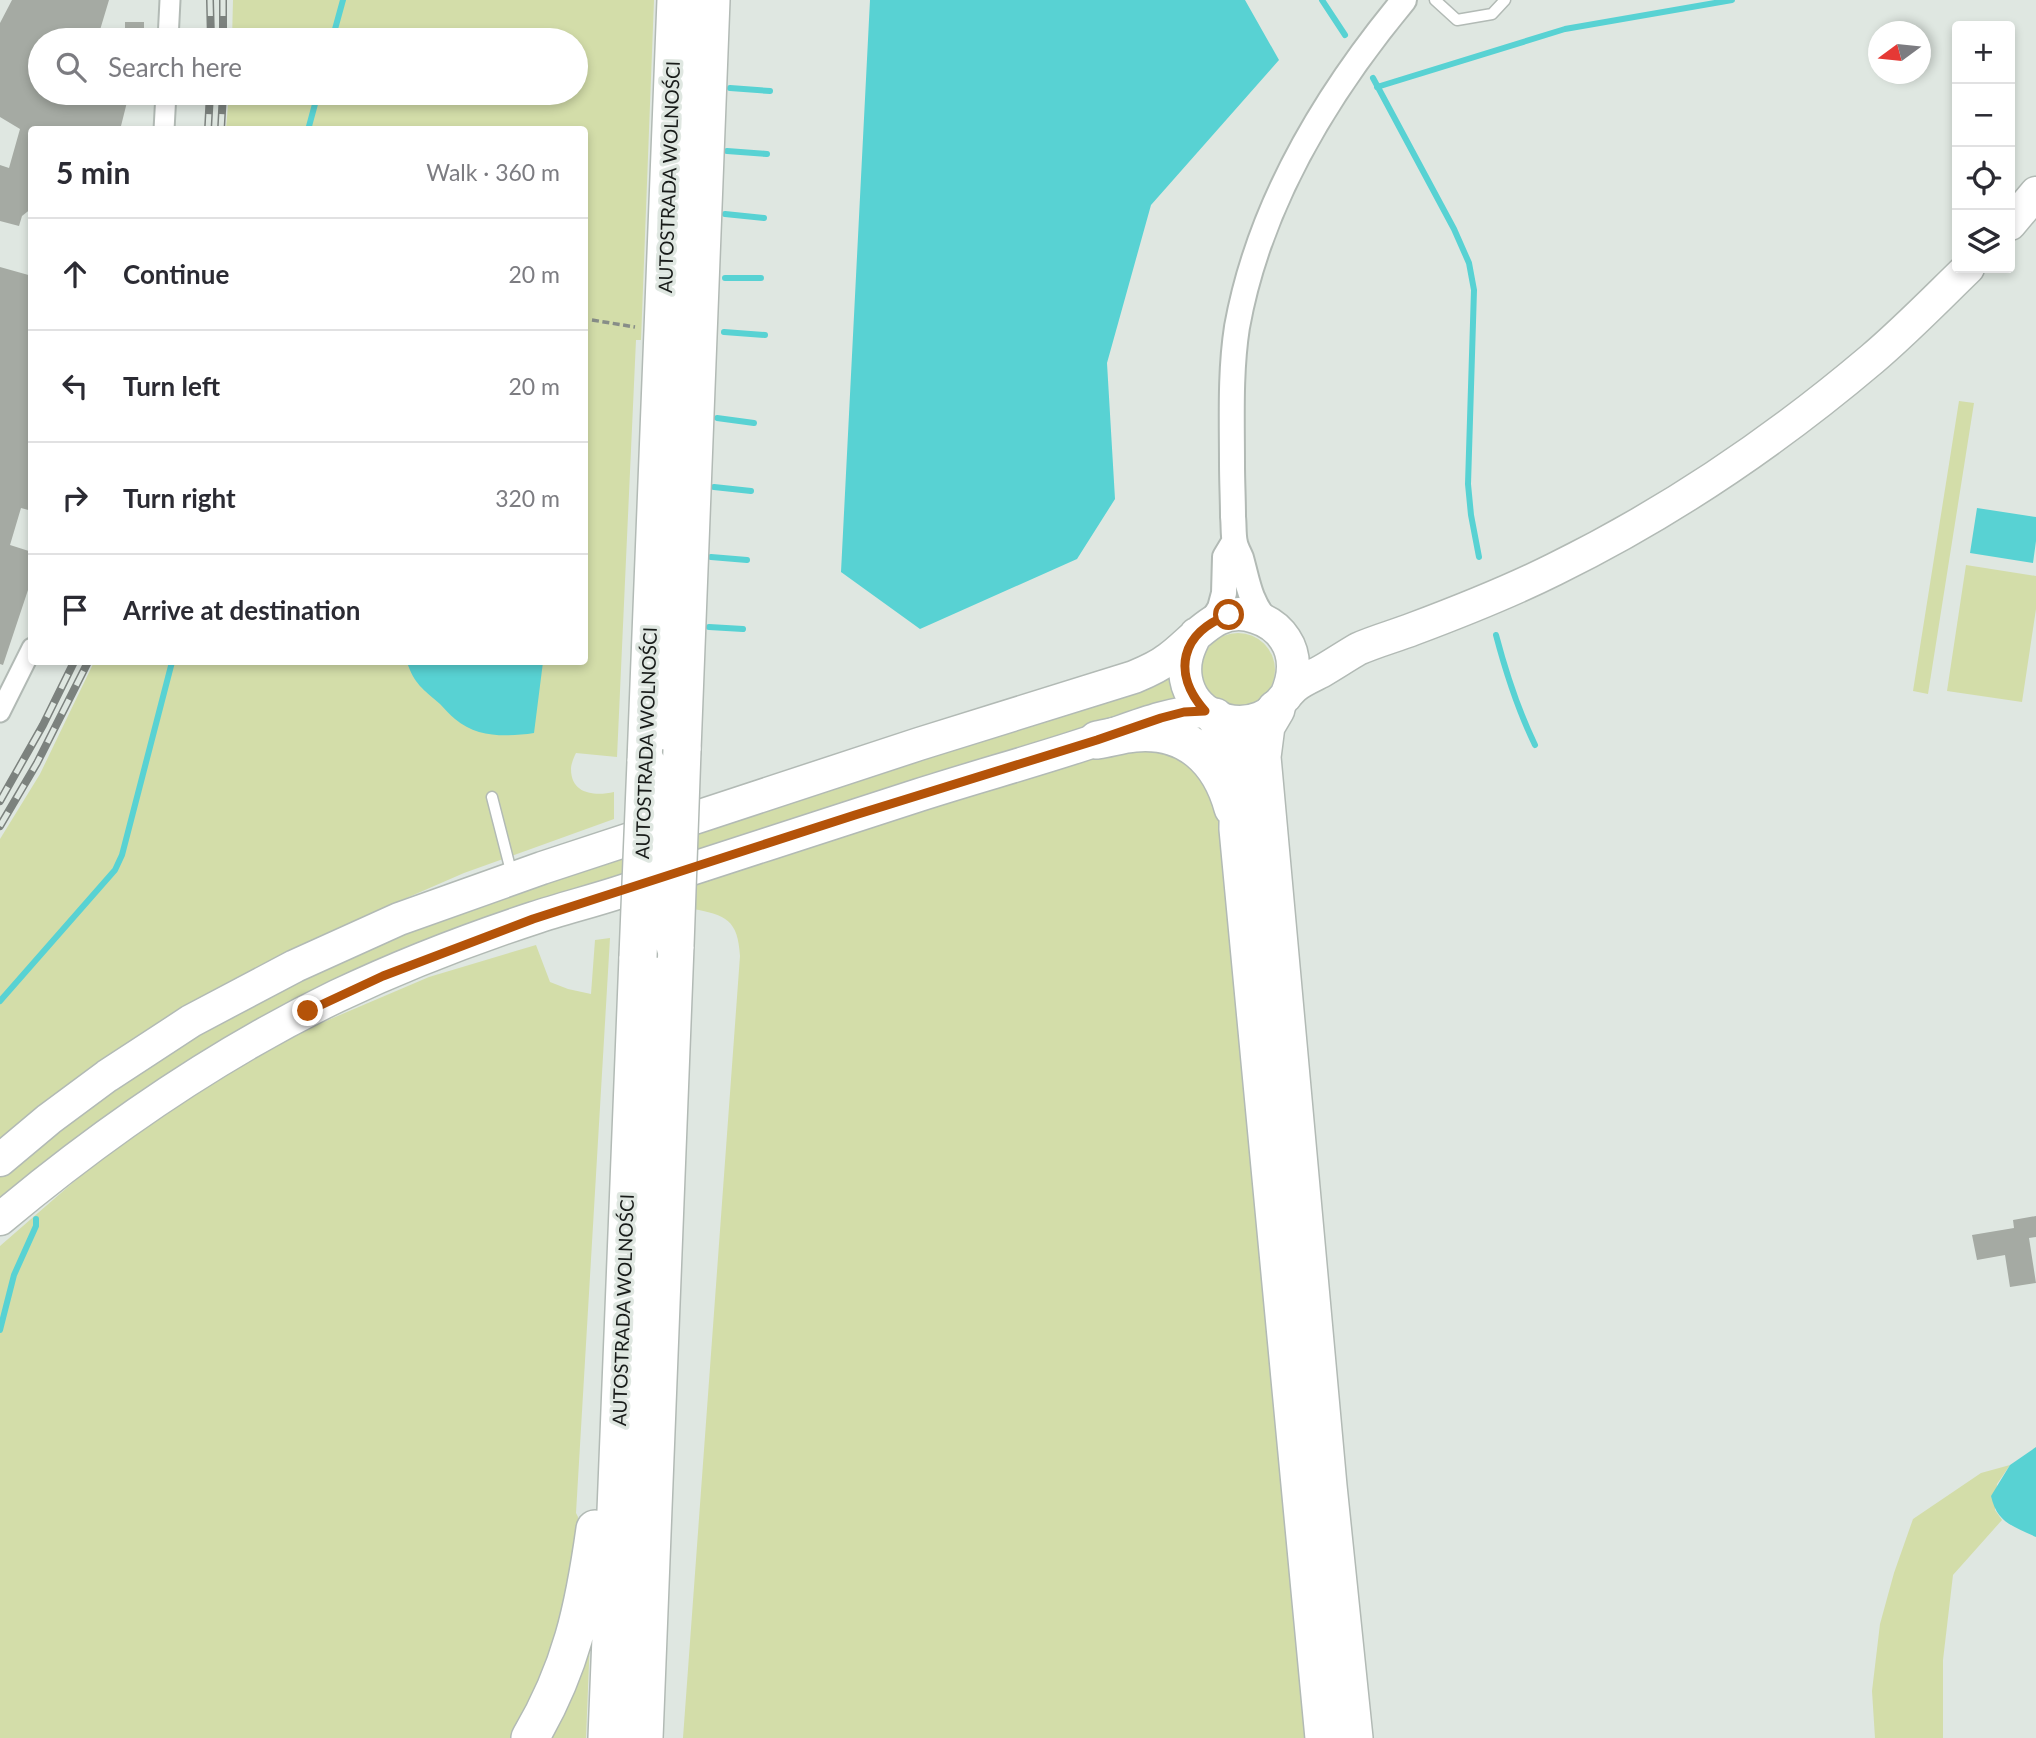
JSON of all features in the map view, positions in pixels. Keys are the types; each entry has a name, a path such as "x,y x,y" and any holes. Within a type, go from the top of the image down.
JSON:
{"highway":[{"name":"AUTOSTRADA WOLNOŚCI","path":"607,1738 676,0"},
{"name":"AUTOSTRADA WOLNOŚCI","path":"644,1738 711,0"},
{"path":"1281,702 1266,726 1262,757 1354,1738"},
{"path":"1210,714 1229,734 1237,756 1238,829 1324,1738"},
{"path":"1097,740 1135,733 1154,733 1180,740 1195,748 1220,774 1230,797 1238,829"},
{"path":"530,1738 561,1679 577,1628 587,1582 601,1466 604,1380 622,1325"},
{"path":"649,1621 659,1738"}],"main road":[{"path":"2015,218 2036,193"},
{"path":"0,1219 80,1153 170,1090 338,995 383,976 533,919 1176,713 1210,714 1230,722 1262,718 1304,680 1359,649 1513,589 1662,511 1774,437 1873,358 1963,273"},
{"path":"0,1160 48,1119 107,1076 191,1021 295,966 399,919 919,744 1134,677 1162,664 1204,627 1229,615 1248,614 1304,648 1359,649"},
{"path":"1204,627 1188,648 1186,682 1194,698 1210,714"},
{"path":"1276,631 1291,651 1293,674 1291,685 1281,702"}],"street":[{"path":"169,28 170,0"},
{"path":"1276,631 1255,607 1241,556 1234,542 1232,378 1237,329 1245,290 1275,198 1315,127 1368,45 1404,0"},
{"path":"164,126 165,105"},
{"path":"1204,627 1220,608 1225,557 1234,542"},
{"path":"0,712 28,656"}],"lane":[{"path":"1435,0 1457,20 1492,14 1505,0"},
{"path":"492,797 513,879"}],"path":[{"path":"592,320 635,327"}],"green space":[{"path":"233,0 654,0 641,340 636,340 617,757 576,753 571,769 572,778 580,789 600,794 614,792 614,819 464,873 290,953 0,1141 0,839 40,774 93,665 588,665 588,126 226,126 228,105 588,105 588,28 232,28"},
{"path":"1959,401 1974,403 1928,694 1913,691"},
{"path":"1966,565 2036,576 2036,609 2022,702 1947,691"},
{"path":"1238,633 1259,639 1269,649 1275,670 1269,691 1259,701 1238,707 1217,701 1207,691 1201,670 1207,649 1217,639"},
{"path":"1169,674 1180,706 460,936 0,1205 0,1169 148,1057 420,919"},
{"path":"1153,747 1195,763 1218,804 1226,849 1306,1738 683,1738 740,956 736,934 728,921 693,909 693,884 887,817 1096,756"},
{"path":"610,938 575,1556 565,1620 518,1738 0,1738 0,1246 100,1159 196,1091 293,1035 429,977 536,945 550,982 591,994 595,940"},
{"path":"2010,1465 1997,1484 1995,1510 2002,1520 1953,1575 1943,1660 1943,1738 1875,1738 1872,1691 1880,1624 1913,1519 1981,1473"},
{"path":"591,1614 586,1738 539,1738"}],"water":[{"path":"870,0 1245,0 1279,60 1151,205 1107,363 1115,499 1077,559 920,629 841,572"},
{"path":"1977,508 2036,517 2033,563 1970,553"},
{"path":"408,665 543,665 534,733 493,735 473,730 453,717 413,676"},
{"path":"2036,1447 2036,1537 2002,1518 1991,1496 2010,1465"}],"building":[{"path":"12,0 109,0 101,28 28,28 28,105 126,105 121,126 28,126 28,211 22,216 19,226 0,221 0,165 9,168 20,129 0,117 0,23"},
{"path":"125,22 144,22 144,28 125,28"},
{"path":"0,267 28,275 28,510 21,508 10,545 28,551 28,590 3,665 0,664"},
{"path":"2036,1216 2036,1237 2029,1238 2036,1283 2010,1287 2005,1255 1977,1260 1972,1235 2014,1228 2013,1220"}],"waterway":[{"path":"335,28 343,0"},
{"path":"1322,0 1345,35"},
{"path":"1377,87 1565,29 1732,0"},
{"path":"1373,78 1454,229 1469,263 1474,290 1468,484 1479,557"},
{"path":"730,88 770,91"},
{"path":"309,126 315,105"},
{"path":"727,151 767,154"},
{"path":"725,214 764,218"},
{"path":"725,278 761,278"},
{"path":"724,332 765,335"},
{"path":"717,418 754,423"},
{"path":"714,487 751,491"},
{"path":"711,557 747,560"},
{"path":"709,627 743,629"},
{"path":"1496,635 1513,691 1535,745"},
{"path":"0,1001 115,870 122,855 171,665"},
{"path":"0,1330 14,1275 36,1226 36,1219"}],"railway":[{"path":"210,0 211,28"},
{"path":"223,0 223,28"},
{"path":"208,126 209,105"},
{"path":"221,126 222,105"},
{"path":"0,801 43,725 73,665"},
{"path":"0,826 37,763 86,665"}],"route":[{"path":"308,1011 338,995 436,954 533,919 1176,713 1205,711 1186,682 1188,648 1197,633 1212,621 1229,615"}]}
